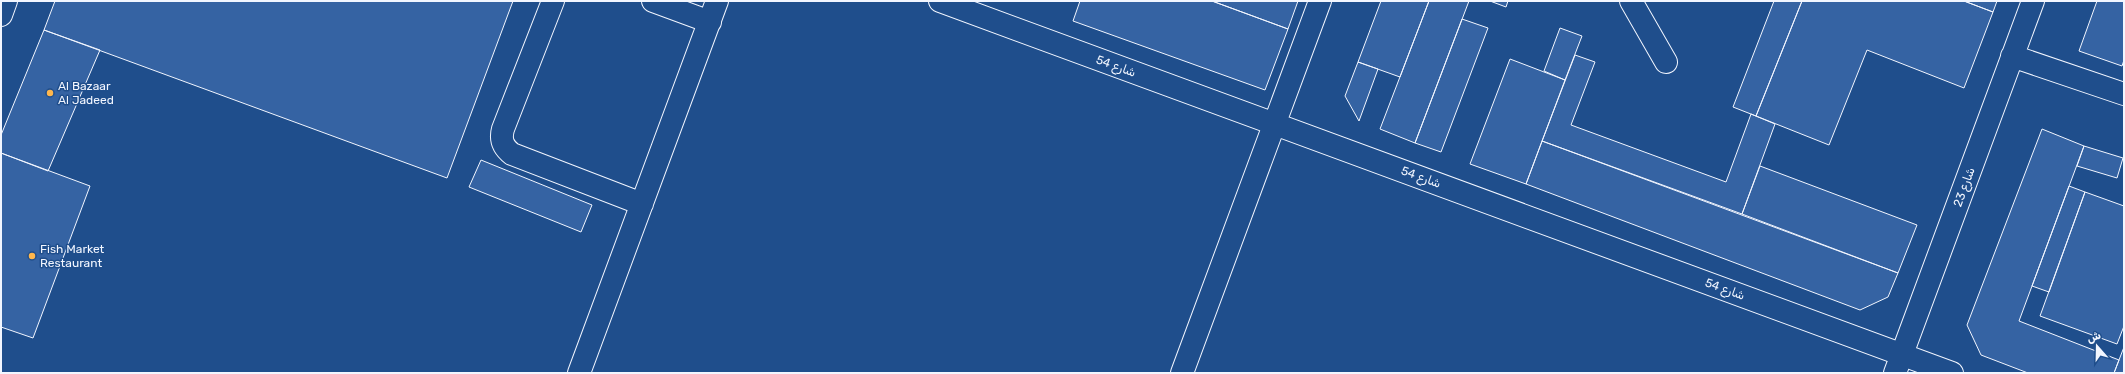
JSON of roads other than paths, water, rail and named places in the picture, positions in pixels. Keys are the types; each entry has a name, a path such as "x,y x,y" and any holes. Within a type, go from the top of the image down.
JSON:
{"street":[{"path":"1,15 6,1"},
{"path":"553,1 503,129 501,136 506,150 512,154 642,204"},
{"path":"653,1 710,22"},
{"path":"579,373 718,1"},
{"name":"شارع 54","path":"940,1 1274,124 1898,364 1952,373"},
{"path":"1182,373 1320,1"},
{"path":"1631,1 1666,62"},
{"name":"شارع 23","path":"1898,364 2033,1"},
{"path":"2012,56 2124,94"}],"place":[{"name":"Al Bazaar Al Jadeed","path":"50,93"},
{"name":"Fish Market Restaurant","path":"32,256"}]}
